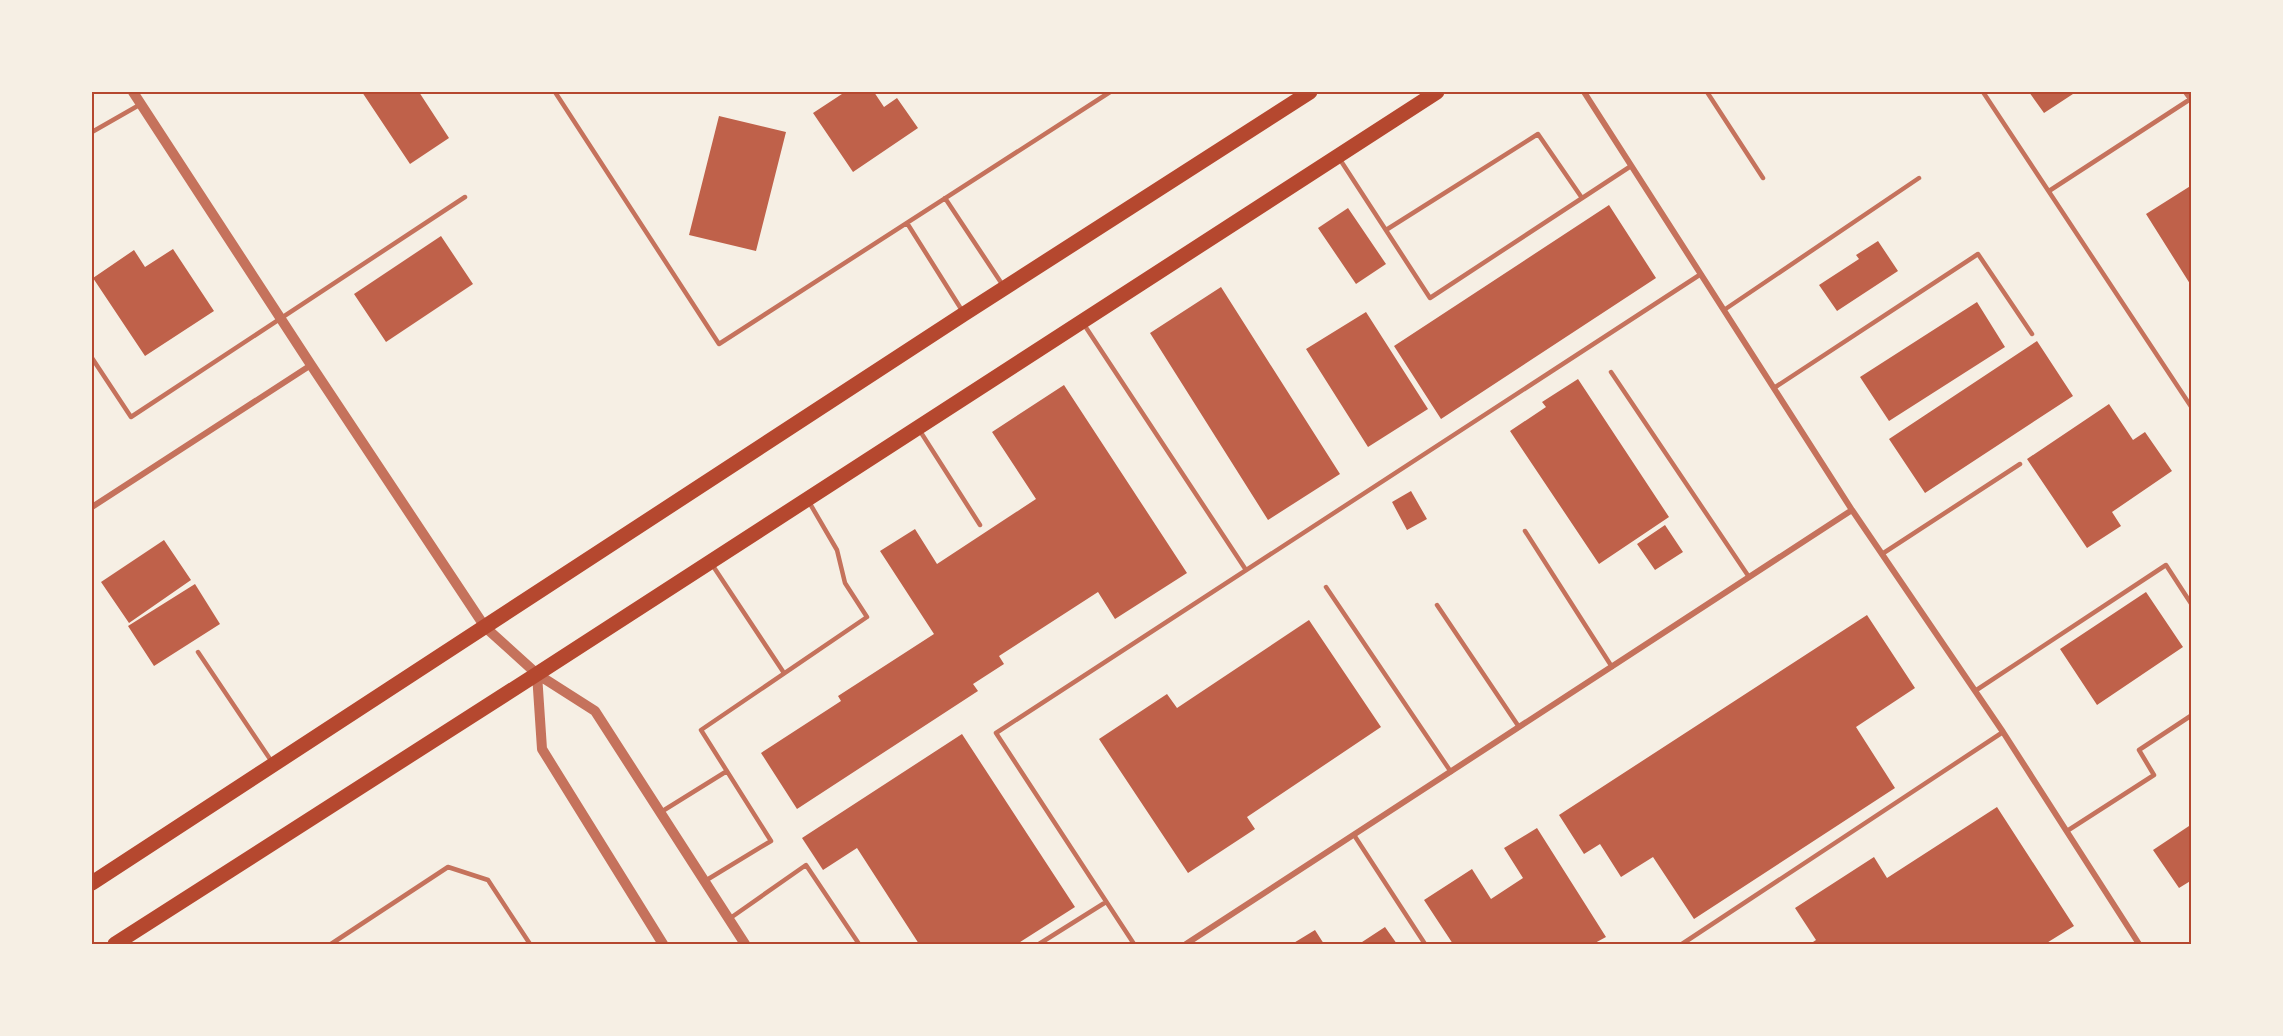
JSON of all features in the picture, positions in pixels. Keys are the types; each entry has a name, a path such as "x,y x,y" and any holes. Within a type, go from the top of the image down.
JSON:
{"main road":[{"path":"92,883 964,314 1310,92"},
{"path":"115,945 1437,92"}],"street":[{"path":"133,92 485,627 537,674 595,711 745,945"},
{"path":"1584,92 1852,510 2004,732 2139,945"},
{"path":"92,507 311,365"},
{"path":"1186,945 1852,510"},
{"path":"537,674 542,749 663,945"}],"lane":[{"path":"555,92 719,344 1110,92"},
{"path":"1707,92 1763,178"},
{"path":"1983,92 2192,408"},
{"path":"2049,191 2191,99 2185,92"},
{"path":"92,132 141,104"},
{"path":"1386,230 1538,134 1582,198"},
{"path":"1338,156 1430,298 1631,166"},
{"path":"1724,310 1919,178"},
{"path":"92,358 131,417 465,197"},
{"path":"945,198 1006,289"},
{"path":"907,223 964,314"},
{"path":"1774,388 1978,254 2032,334"},
{"path":"1134,945 996,733 1701,274"},
{"path":"1082,321 1246,570"},
{"path":"1611,372 1749,577"},
{"path":"918,427 980,525"},
{"path":"1882,554 2020,464"},
{"path":"705,881 771,841 701,730 867,616 845,583 837,550 807,500"},
{"path":"1526,531 1612,667"},
{"path":"710,562 784,673"},
{"path":"1976,691 2166,565 2192,605"},
{"path":"1326,587 1451,772"},
{"path":"1437,605 1519,727"},
{"path":"198,652 273,764"},
{"path":"2067,831 2154,775 2139,750 2192,715"},
{"path":"1682,945 2004,732"},
{"path":"660,812 728,771"},
{"path":"1354,835 1425,945"},
{"path":"729,919 806,865 859,945"},
{"path":"332,945 448,867 488,880 530,945"},
{"path":"1039,945 1106,902"}],"building":[{"path":"362,92 419,92 449,138 410,164"},
{"path":"845,92 874,92 884,107 897,98 918,128 853,172 813,113"},
{"path":"2029,92 2076,92 2044,113"},
{"path":"719,116 786,132 756,251 689,235"},
{"path":"2192,185 2192,287 2146,214"},
{"path":"1609,205 1656,278 1441,419 1394,346"},
{"path":"1348,208 1386,264 1356,284 1318,228"},
{"path":"441,236 473,284 386,342 354,294"},
{"path":"1878,241 1898,271 1837,311 1819,285 1859,259 1856,255"},
{"path":"173,249 214,311 145,356 93,278 134,250 145,267"},
{"path":"1221,287 1340,474 1268,520 1150,333"},
{"path":"1977,302 2005,347 1889,421 1860,377"},
{"path":"1366,312 1428,409 1368,447 1306,349"},
{"path":"2037,341 2073,396 1925,493 1889,439"},
{"path":"1578,379 1669,517 1599,564 1510,431 1546,407 1542,402"},
{"path":"1064,385 1187,573 1115,619 1098,592 999,656 1004,664 973,684 978,691 797,809 761,753 841,701 838,696 934,634 880,551 915,529 937,564 1036,499 992,432"},
{"path":"2109,404 2133,440 2145,432 2172,471 2112,512 2121,526 2087,548 2027,459"},
{"path":"1411,491 1427,519 1407,530 1392,502"},
{"path":"1665,525 1683,552 1655,570 1637,544"},
{"path":"164,540 191,580 129,623 101,582"},
{"path":"195,584 220,624 154,666 128,626"},
{"path":"2146,592 2183,647 2097,705 2060,649"},
{"path":"1867,615 1915,688 1856,727 1895,788 1694,919 1653,857 1621,877 1600,844 1584,854 1559,815"},
{"path":"1309,620 1381,727 1247,817 1255,829 1188,873 1099,739 1167,694 1177,708"},
{"path":"962,734 1075,907 1017,944 919,944 857,848 823,870 802,838"},
{"path":"1997,807 2074,926 2045,944 1810,944 1816,940 1795,908 1874,857 1887,878"},
{"path":"2192,824 2192,880 2179,888 2153,850"},
{"path":"1537,828 1606,937 1593,944 1453,944 1424,900 1472,869 1491,899 1523,878 1504,848"},
{"path":"1385,927 1397,944 1359,944"},
{"path":"1315,930 1324,944 1292,944"}]}
